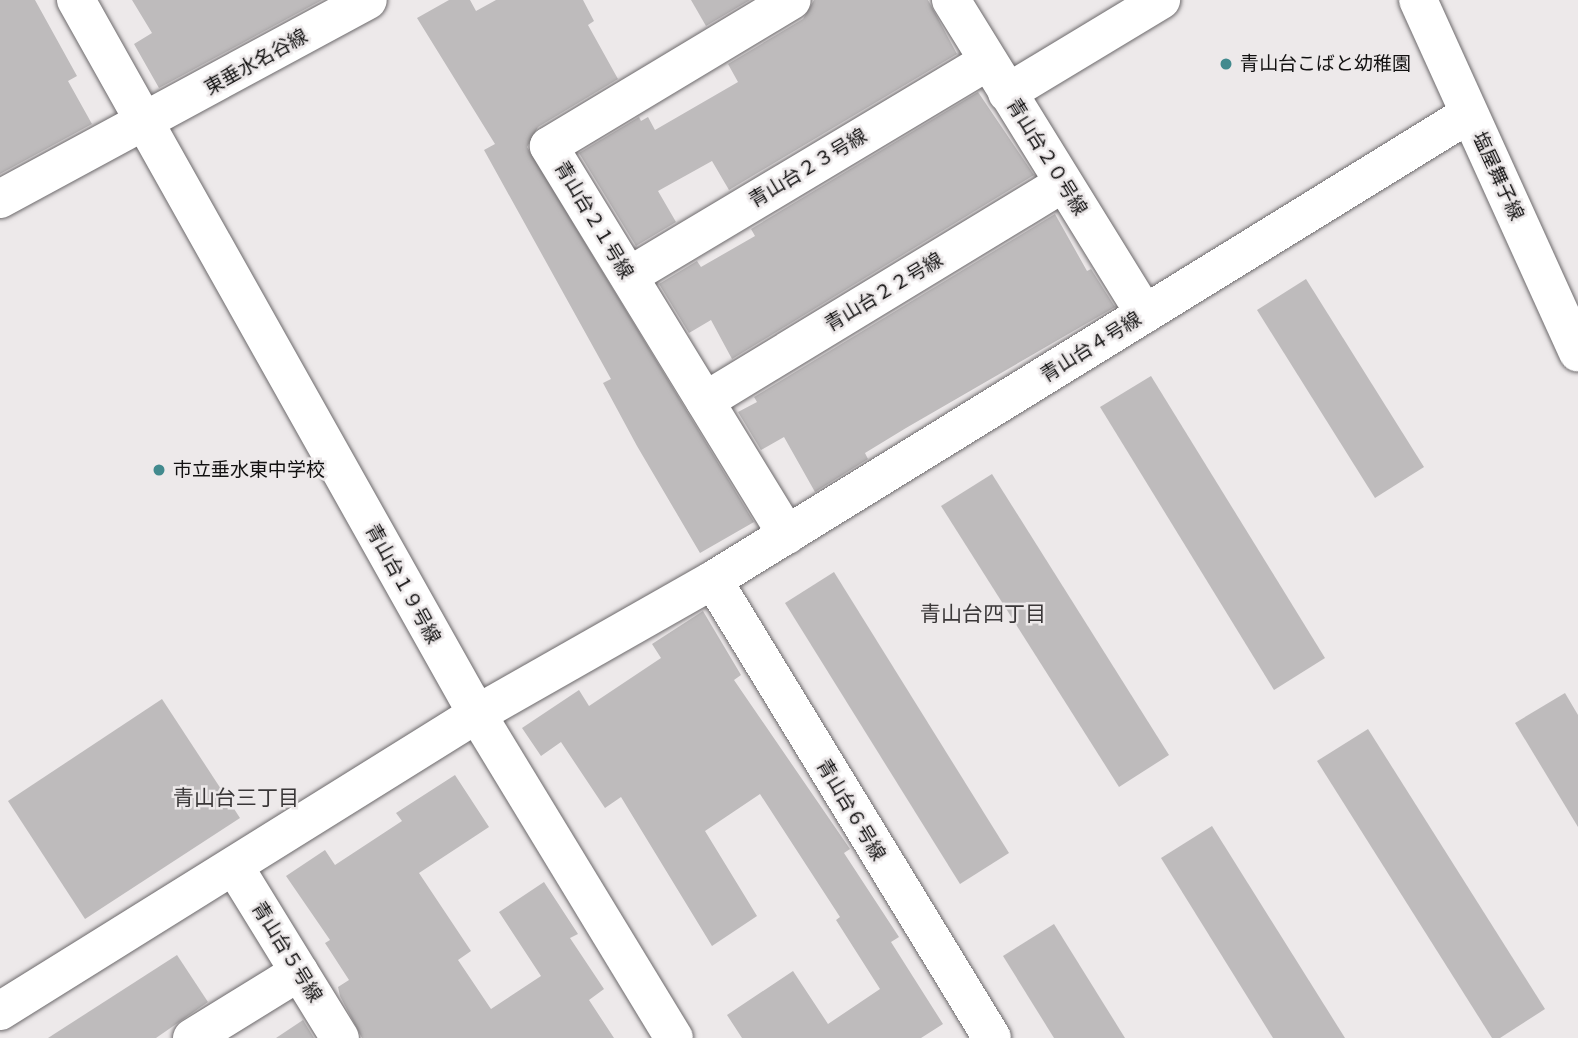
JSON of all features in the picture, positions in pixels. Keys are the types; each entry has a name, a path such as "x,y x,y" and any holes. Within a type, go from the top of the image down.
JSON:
{"street":[{"name":"青山台１９号線","path":"76,0 143,124 477,714 674,1038"},
{"name":"東垂水名谷線","path":"0,199 368,0"},
{"name":"青山台２１号線","path":"787,535 550,146 792,0"},
{"name":"青山台２０号線","path":"950,0 1145,314"},
{"path":"1007,93 1161,0"},
{"name":"塩屋舞子線","path":"1418,0 1578,352"},
{"name":"青山台２３号線","path":"629,276 988,61"},
{"name":"青山台４号線","path":"0,1012 477,714 713,580 1469,114"},
{"name":"青山台２２号線","path":"705,401 1063,183"},
{"name":"青山台６号線","path":"713,580 977,1033"},
{"name":"青山台５号線","path":"234,866 340,1038"},
{"path":"192,1038 299,972"}],"building":[{"path":"0,0 35,0 77,76 68,81 92,124 0,174"},
{"path":"132,0 322,0 159,88 134,44 152,33"},
{"path":"449,0 470,0 476,11 496,0 583,0 594,21 588,25 618,79 538,127 527,147 754,522 700,553 603,383 611,379 484,150 495,144 417,18"},
{"path":"691,0 750,0 706,26"},
{"path":"814,0 928,0 957,54 729,190 712,161 658,191 676,222 636,246 579,153 639,117 641,121 648,117 655,130 738,82 728,64 803,19"},
{"path":"978,92 1034,175 732,359 711,320 689,333 659,284 697,261 701,267 755,236 751,229"},
{"path":"1055,214 1087,271 1091,269 1115,307 865,453 868,459 815,492 784,437 761,450 738,412 757,402 754,397"},
{"path":"1306,279 1424,467 1375,498 1257,310"},
{"path":"1151,376 1325,658 1274,690 1100,407"},
{"path":"992,474 1169,755 1119,787 941,506"},
{"path":"834,572 1009,853 960,884 785,603"},
{"path":"703,611 741,675 734,680 850,849 844,853 899,937 891,942 943,1024 921,1038 742,1038 727,1015 793,971 828,1024 880,989 836,920 840,917 760,794 705,831 757,916 712,946 621,797 605,808 561,742 541,756 522,728 579,690 589,706 661,658 652,644"},
{"path":"1565,693 1578,715 1578,827 1515,723"},
{"path":"162,699 240,818 85,919 8,801"},
{"path":"1368,729 1545,1009 1500,1038 1492,1038 1317,761"},
{"path":"455,775 489,827 419,873 471,951 458,960 491,1009 541,976 499,912 544,882 578,934 570,938 604,989 589,1000 614,1038 362,1038 340,996 338,987 349,980 325,943 330,940 286,876 325,850 335,865 402,821 396,813"},
{"path":"1212,826 1345,1038 1273,1038 1161,858"},
{"path":"1054,924 1125,1038 1054,1038 1003,956"},
{"path":"177,955 208,1002 156,1038 48,1038"},
{"path":"303,1020 314,1038 276,1038"}],"place":[{"name":"青山台こばと幼稚園","path":"1226,64"},
{"name":"市立垂水東中学校","path":"159,470"}],"district":[{"name":"青山台四丁目","path":"983,614"},
{"name":"青山台三丁目","path":"236,798"}]}
